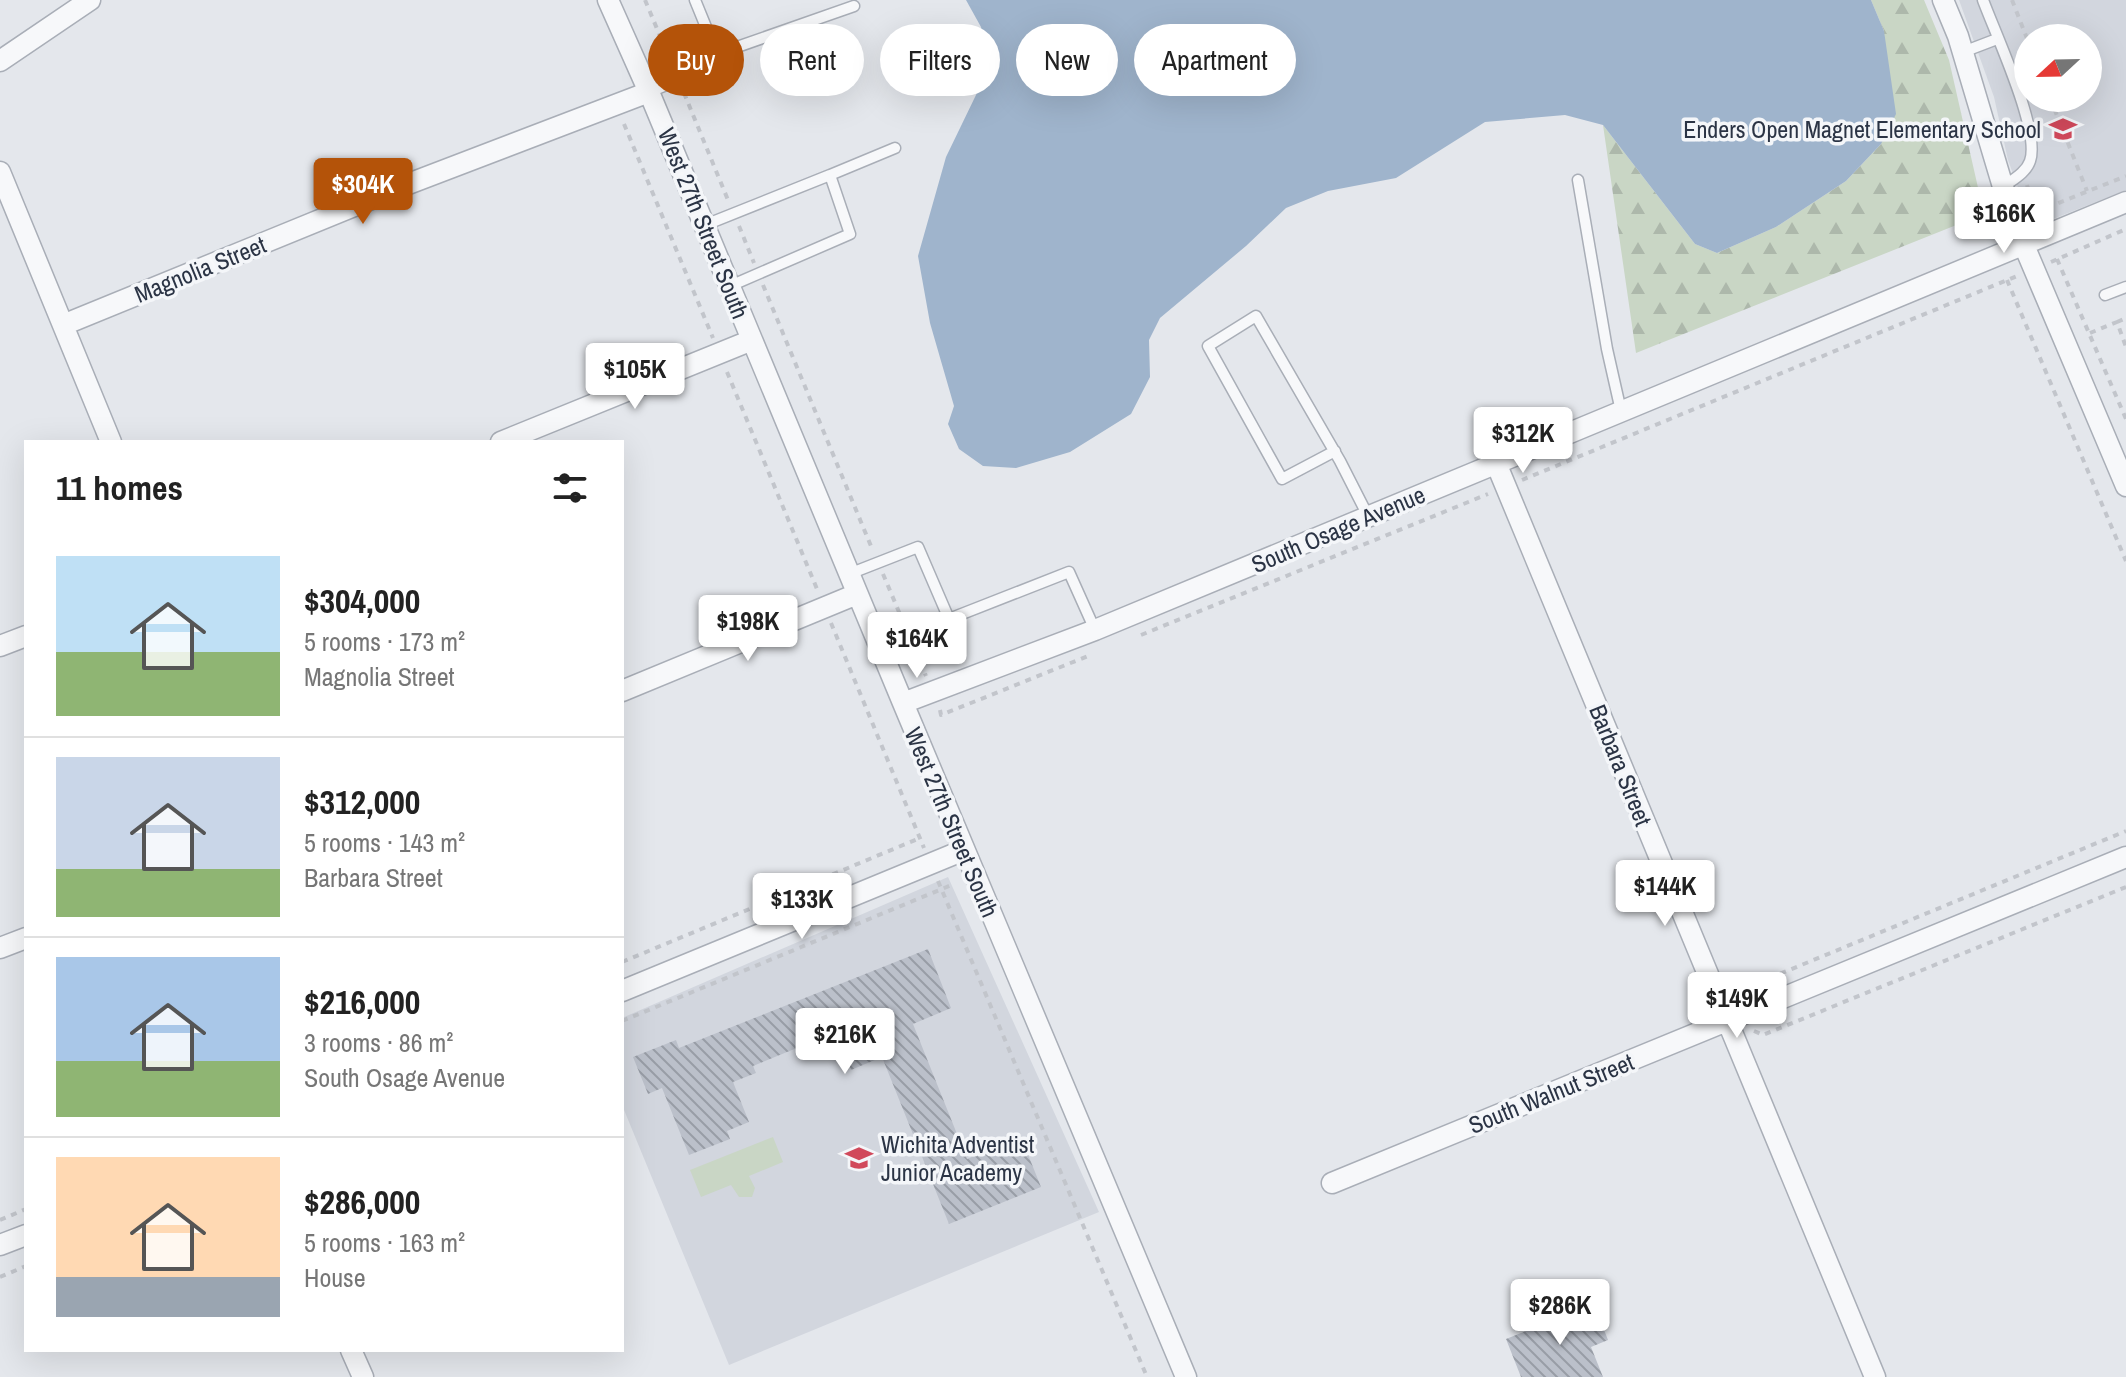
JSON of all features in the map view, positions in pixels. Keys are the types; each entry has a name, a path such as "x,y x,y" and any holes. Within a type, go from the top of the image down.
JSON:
{"street":[{"path":"0,61 90,0"},
{"name":"West 27th Street South","path":"608,0 648,90"},
{"path":"1943,0 1963,52 2023,244 2126,486"},
{"name":"Magnolia Street","path":"63,325 403,186 648,92"},
{"name":"West 27th Street South","path":"651,96 1186,1377"},
{"path":"0,172 110,440"},
{"name":"South Osage Avenue","path":"903,703 1095,630 2023,244 2124,209"},
{"path":"506,440 752,340"},
{"name":"Barbara Street","path":"1496,463 1875,1377"},
{"path":"624,690 857,594"},
{"path":"0,646 24,637"},
{"path":"624,990 964,850"},
{"name":"South Walnut Street","path":"1332,1183 2126,857"},
{"path":"0,948 24,939"},
{"path":"0,1245 24,1236"},
{"path":"352,1352 363,1377"}],"lane":[{"path":"695,0 705,24"},
{"path":"1983,0 2031,127 2030,161 2003,187"},
{"path":"744,45 854,6"},
{"path":"1963,52 1997,39"},
{"path":"705,225 895,148"},
{"path":"730,286 850,234 830,175"},
{"path":"1578,180 1607,349 1621,411"},
{"path":"2105,295 2126,287"},
{"path":"1335,451 1282,479 1208,346 1256,316 1335,451 1368,516"},
{"path":"849,574 918,547 949,619 1069,572 1095,630"}],"path":[{"path":"2012,0 2021,24"},
{"path":"2056,112 2087,191"},
{"path":"624,124 1147,1377"},
{"path":"2023,170 2035,212 2126,419"},
{"path":"2035,212 2126,176"},
{"path":"2007,280 2126,561"},
{"path":"2090,333 2126,318"},
{"path":"2117,322 2126,347"},
{"path":"624,961 920,838"},
{"path":"624,1020 954,884"},
{"path":"0,1220 24,1210"},
{"path":"0,1277 24,1267"}],"shaded area":[{"name":"Enders Open Magnet Elementary School","path":"1959,0 2126,0 2126,190 2043,223 2029,218 2008,160 1994,97"},
{"name":"Wichita Adventist Junior Academy","path":"948,877 1099,1212 729,1365 624,1110 624,1017"}],"green space":[{"path":"1871,0 1924,0 1949,60 1984,214 1636,353 1603,125 1695,244 1717,253 1776,227 1846,181 1881,144 1884,31"},
{"path":"773,1137 783,1162 749,1176 755,1188 752,1197 739,1197 731,1185 701,1197 690,1170"}],"water":[{"path":"966,0 1871,0 1884,31 1896,114 1881,144 1846,181 1776,227 1717,253 1695,244 1603,125 1565,115 1485,122 1396,178 1328,191 1286,208 1160,318 1149,340 1150,377 1131,414 1070,452 1016,468 983,466 959,449 948,424 954,406 930,323 918,256 946,157 975,96 1000,96 1000,24 979,24"}],"building":[{"path":"928,949 951,1008 913,1024 967,1159 1021,1137 1041,1187 949,1224 882,1057 851,1070 836,1032 753,1066 756,1073 733,1082 749,1122 727,1131 730,1139 689,1155 662,1088 648,1094 633,1057 676,1040 679,1048"},
{"path":"1594,1304 1608,1340 1591,1347 1603,1377 1521,1377 1506,1339"}],"place":[{"name":"Enders Open Magnet Elementary School","path":"2063,129"},
{"name":"Wichita Adventist Junior Academy","path":"859,1158"}]}
